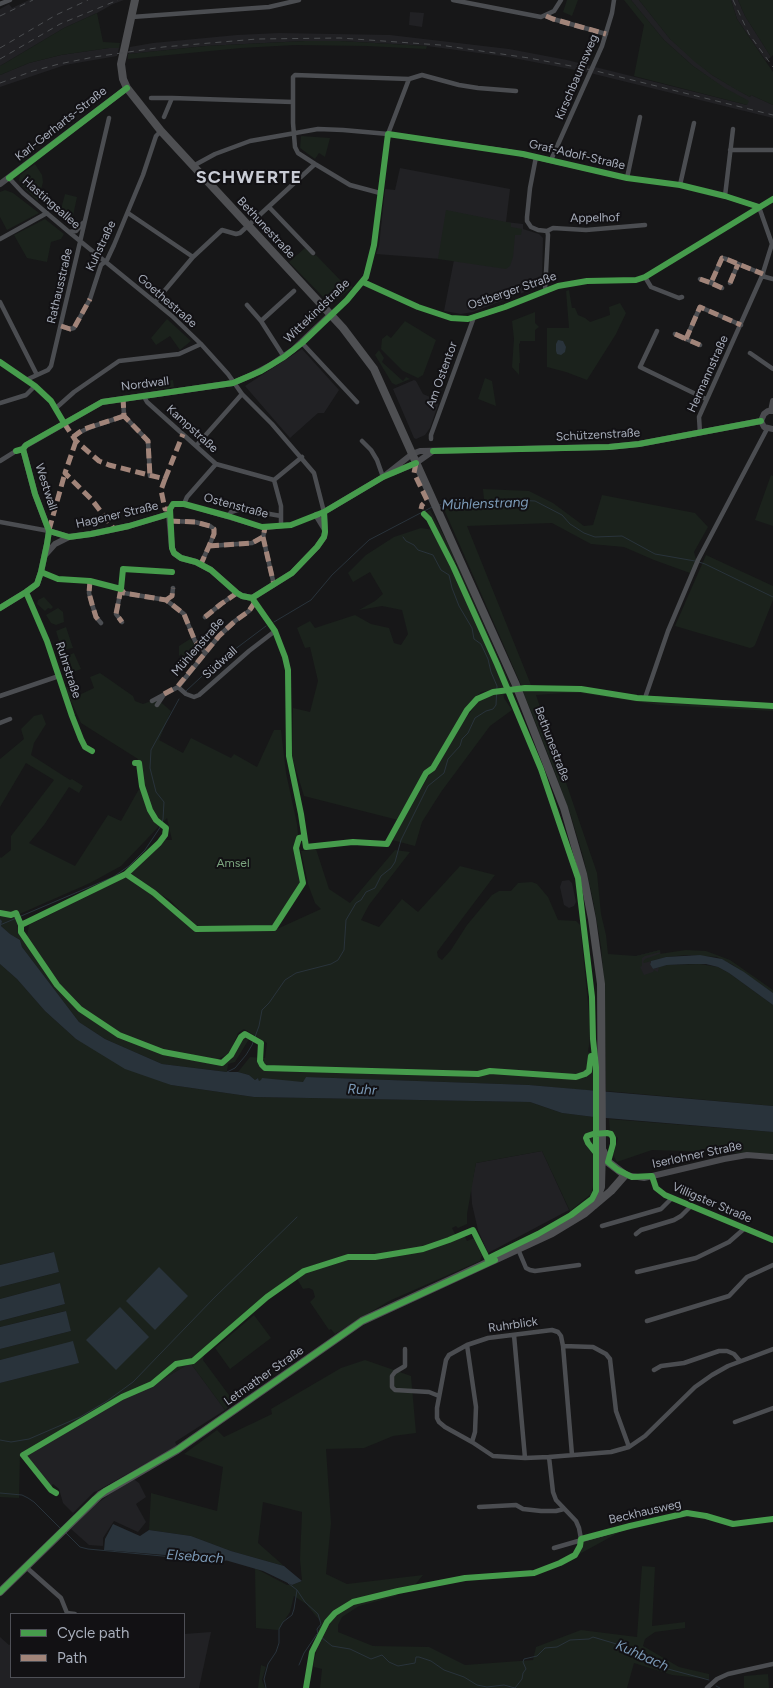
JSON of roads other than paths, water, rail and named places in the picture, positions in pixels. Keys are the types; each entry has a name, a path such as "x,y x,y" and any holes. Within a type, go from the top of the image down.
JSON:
{"main road":[{"path":"127,88 123,79 121,64 135,0"},
{"name":"Bethunestraße","path":"127,88 161,131 331,314 360,349 381,382 520,693 564,808 583,874 592,919 601,984 602,1073 601,1187 594,1205"},
{"name":"Karl-Gerharts-Straße","path":"0,184 127,88"},
{"name":"Wittekindstraße","path":"233,383 261,371 284,357 331,314"},
{"name":"Nordwall","path":"23,449 26,445 102,402 233,383"},
{"path":"770,429 761,421 764,414 772,411 773,401"},
{"name":"Schützenstraße","path":"412,454 420,450 608,447 662,441 761,421"},
{"name":"Westwall","path":"23,449 49,531"},
{"path":"416,463 433,451"},
{"name":"Ostenstraße","path":"383,477 412,454"},
{"name":"Ostenstraße","path":"324,512 383,477 416,463"},
{"path":"170,518 174,553 181,558 201,564 220,577 237,593 253,600 292,573 317,547 324,537 324,512"},
{"path":"316,515 325,529"},
{"name":"Hagener Straße","path":"49,531 69,537 170,518"},
{"path":"0,608 37,584 46,554 49,531"},
{"path":"46,554 55,544 69,537"},
{"path":"602,1149 608,1162 625,1175"},
{"name":"Iserlohner Straße","path":"625,1175 637,1178 652,1176 747,1155 773,1157"},
{"name":"Letmather Straße","path":"0,1592 95,1499 106,1491 177,1450 362,1321 570,1223 611,1191 625,1175"}],"street":[{"path":"0,4 10,0"},
{"path":"132,17 269,7 299,0"},
{"path":"452,0 535,16 546,16 606,34"},
{"path":"546,16 554,11 561,0"},
{"name":"Kirschbaumsweg","path":"551,160 593,68 606,34 614,0"},
{"path":"380,193 350,184 298,153 293,102 294,77 297,74 409,79 416,76 427,76 459,85 516,91"},
{"name":"Wittekindstraße","path":"331,314 363,282 367,272 374,245 388,134 409,79"},
{"path":"151,98 293,102"},
{"path":"164,117 172,98"},
{"path":"627,178 640,117"},
{"name":"Rathausstraße","path":"37,375 48,370 54,355 109,118"},
{"path":"680,185 694,123"},
{"name":"Graf-Adolf-Straße","path":"193,166 215,154 250,141 318,129 388,134 504,150 627,178 680,185 759,207"},
{"path":"725,196 733,129"},
{"name":"Kuhstraße","path":"61,326 70,329 74,328 92,294 101,265 107,260 143,176 156,136 161,131"},
{"path":"730,150 773,150"},
{"path":"536,157 527,222 531,227 547,231 545,291"},
{"path":"155,302 193,257 222,230 236,234 248,226 315,164"},
{"name":"Hastingsallee","path":"9,178 22,193 80,242"},
{"name":"Ostberger Straße","path":"363,282 414,306 450,318 474,317 558,286 587,281 636,280 645,277 773,199"},
{"path":"270,207 313,253"},
{"name":"Hermannstraße","path":"700,433 699,418 706,399 741,325 762,275 772,244 759,207"},
{"path":"0,239 47,213"},
{"path":"128,213 193,257"},
{"name":"Rathausstraße","path":"69,232 76,231 84,222"},
{"name":"Appelhof","path":"547,231 553,228 586,230 645,225"},
{"name":"Goethestraße","path":"80,242 172,316 201,344 228,374 233,383"},
{"path":"711,283 722,258 773,279"},
{"path":"730,283 738,264"},
{"path":"645,277 651,287 679,298 682,297"},
{"path":"700,279 722,288"},
{"path":"262,321 294,292"},
{"path":"0,302 37,375 26,380"},
{"path":"246,305 262,321 284,357"},
{"name":"Hermannstraße","path":"686,339 700,307 741,325"},
{"name":"Am Ostentor","path":"431,439 430,436 474,317"},
{"path":"657,331 640,366 706,399"},
{"name":"Hermannstraße","path":"675,334 700,345"},
{"path":"302,342 357,402"},
{"path":"56,408 119,361 179,354 201,344"},
{"path":"750,353 773,369"},
{"path":"0,362 36,386 51,401 64,423"},
{"path":"233,383 302,457 314,473 324,512"},
{"path":"0,403 26,395 36,386"},
{"path":"196,446 242,394"},
{"name":"Kampstraße","path":"143,395 148,402 216,464 274,480"},
{"path":"123,398 124,416 148,441 150,476"},
{"path":"78,433 124,416"},
{"path":"770,429 695,565 668,631 645,698 773,706"},
{"path":"362,441 377,460 383,477"},
{"path":"0,460 23,449"},
{"path":"281,526 281,506 274,480 302,457"},
{"path":"184,504 187,497 216,464"},
{"name":"Ostenstraße","path":"170,518 170,509 173,504 184,504 265,528 291,525 324,512"},
{"path":"228,516 231,512 241,509 281,516"},
{"path":"170,518 212,527 214,534 201,564"},
{"path":"0,522 49,531"},
{"path":"265,528 263,537 274,585"},
{"path":"209,546 247,544 263,537"},
{"path":"41,572 58,579 90,581 123,591 166,600 184,614 195,641 205,652"},
{"path":"90,581 89,593 96,617 101,623"},
{"path":"166,600 172,596 173,588"},
{"path":"122,622 116,614 123,591"},
{"name":"Ruhrstraße","path":"26,592 47,641 72,716 85,747 92,751"},
{"path":"205,618 237,593"},
{"path":"253,600 275,631 288,670 288,756 306,847 353,842 386,844 426,773"},
{"name":"Mühlenstraße","path":"164,694 178,687 205,652 235,621 248,611 253,600"},
{"name":"Südwall","path":"178,687 186,694 194,697 199,696 249,651 275,631"},
{"path":"0,696 59,676"},
{"path":"152,701 164,694"},
{"path":"157,705 164,694"},
{"path":"0,723 10,720"},
{"name":"Villigster Straße","path":"652,1176 656,1188 660,1192 773,1240"},
{"path":"602,1226 661,1209 672,1198"},
{"path":"636,1234 641,1230 674,1220 691,1206"},
{"path":"638,1272 696,1258 729,1242 744,1228"},
{"path":"518,1249 526,1268 530,1270 579,1265"},
{"path":"647,1321 729,1296 747,1277 773,1265"},
{"name":"Ruhrblick","path":"472,1442 445,1427 439,1422 436,1413 446,1360 453,1352 488,1338 552,1330 558,1332 561,1336 563,1346"},
{"path":"514,1335 524,1458"},
{"path":"467,1345 476,1407 475,1432 472,1442 493,1456 524,1458 611,1452 629,1447 645,1436 695,1387 728,1366 773,1349"},
{"path":"572,1455 563,1346 593,1347 606,1354 610,1359 616,1411 629,1447"},
{"path":"405,1349 406,1361 404,1366 392,1376 392,1387 396,1390 429,1392 439,1396"},
{"path":"654,1370 661,1366 684,1362 719,1351 727,1351 734,1354 740,1361"},
{"path":"735,1422 773,1408"},
{"path":"548,1457 556,1500 576,1521 581,1539"},
{"path":"479,1507 516,1505 522,1509 541,1512 564,1509"},
{"name":"Beckhausweg","path":"554,1548 630,1526 687,1513 706,1516 733,1524 773,1519"},
{"path":"26,1567 60,1598 67,1613"},
{"path":"707,1688 717,1679 728,1674 773,1664"}],"water":[{"path":"558,340 563,341 566,347 565,352 561,355 557,354 556,351"},
{"name":"Ruhr","path":"0,919 2,921 1,926 20,940 22,947 79,1022 105,1039 162,1064 238,1072 249,1075 255,1080 258,1078 259,1081 262,1078 303,1082 306,1077 529,1085 773,1106 773,1132 594,1117 562,1113 530,1102 254,1097 171,1085 125,1069 76,1039 45,1011 17,979 0,964"},
{"path":"700,955 722,959 744,972 773,993 773,1005 718,967 706,964 689,964 667,965 653,969 650,964 651,961 666,957"},
{"path":"54,1252 59,1272 0,1287 0,1265"},
{"path":"159,1267 188,1296 155,1330 126,1301"},
{"path":"60,1283 65,1304 0,1321 0,1299"},
{"path":"120,1307 149,1337 116,1370 86,1340"},
{"path":"66,1311 71,1331 0,1349 0,1327"},
{"path":"73,1341 79,1363 0,1383 0,1360"},
{"path":"113,1524 140,1536 149,1530 191,1536 231,1551 284,1566 302,1581 292,1585 263,1571 225,1560 104,1550 105,1539"}],"waterway":[{"name":"Mühlenstrang","path":"438,505 515,500 535,501 562,515 570,524 584,533 595,537 622,536 655,554 695,561"},
{"name":"Mühlenstrang","path":"274,622 311,600 332,575 369,540 432,507"},
{"path":"227,1072 235,1068 246,1055 259,1026 262,1010 285,980 296,973 331,964 338,960 344,950 346,920 356,903 361,900 366,892 375,888 381,876 395,862 401,840 428,786 444,773 448,759 460,746 462,739 468,733 475,718 493,709 496,705 497,686 488,659 481,644 474,639 472,628 459,606 449,575 441,570 433,555 418,550 403,537"},
{"name":"Mühlenstrang","path":"699,562 773,597"},
{"name":"Mühlenstrang","path":"186,691 214,665 266,626"},
{"name":"Mühlenstrang","path":"0,925 113,877 129,866 145,850 161,826 163,819 164,802 156,792 150,768 151,750 179,699"},
{"path":"0,1440 11,1442 29,1439 80,1417 107,1401 133,1382 214,1298 297,1217"},
{"name":"Elsebach","path":"0,1493 22,1495 28,1498 60,1528"},
{"name":"Elsebach","path":"65,1532 80,1547 88,1549 215,1561 226,1560"},
{"name":"Elsebach","path":"266,1688 264,1679 268,1664 276,1652 279,1643 279,1629 283,1622 292,1615 294,1609 297,1590 288,1583"},
{"name":"Kuhbach","path":"297,1590 305,1602 318,1614 321,1624 317,1629 318,1635"},
{"path":"299,1665 304,1653 317,1634"},
{"name":"Kuhbach","path":"321,1637 332,1646 350,1649 371,1659 382,1655 389,1662 398,1666 415,1663 416,1657 419,1657 431,1661 444,1670 464,1677 477,1685 487,1687 504,1685 515,1688 522,1679 526,1669 523,1662 524,1659 537,1656 545,1648 557,1647 570,1640 593,1637 630,1648 638,1655 668,1669 709,1680"},
{"name":"Kuhbach","path":"716,1686 720,1688"}],"railway":[{"path":"0,16 33,0"},
{"path":"0,48 56,15 88,0"},
{"path":"0,59 60,24 118,0"},
{"path":"733,0 749,34 773,67"},
{"path":"0,83 59,64 163,47 257,39 340,38 440,45 529,58 592,70 773,115"}],"district":[{"name":"SCHWERTE","path":"249,178"}],"park label":[{"name":"Amsel","path":"233,863"}]}
